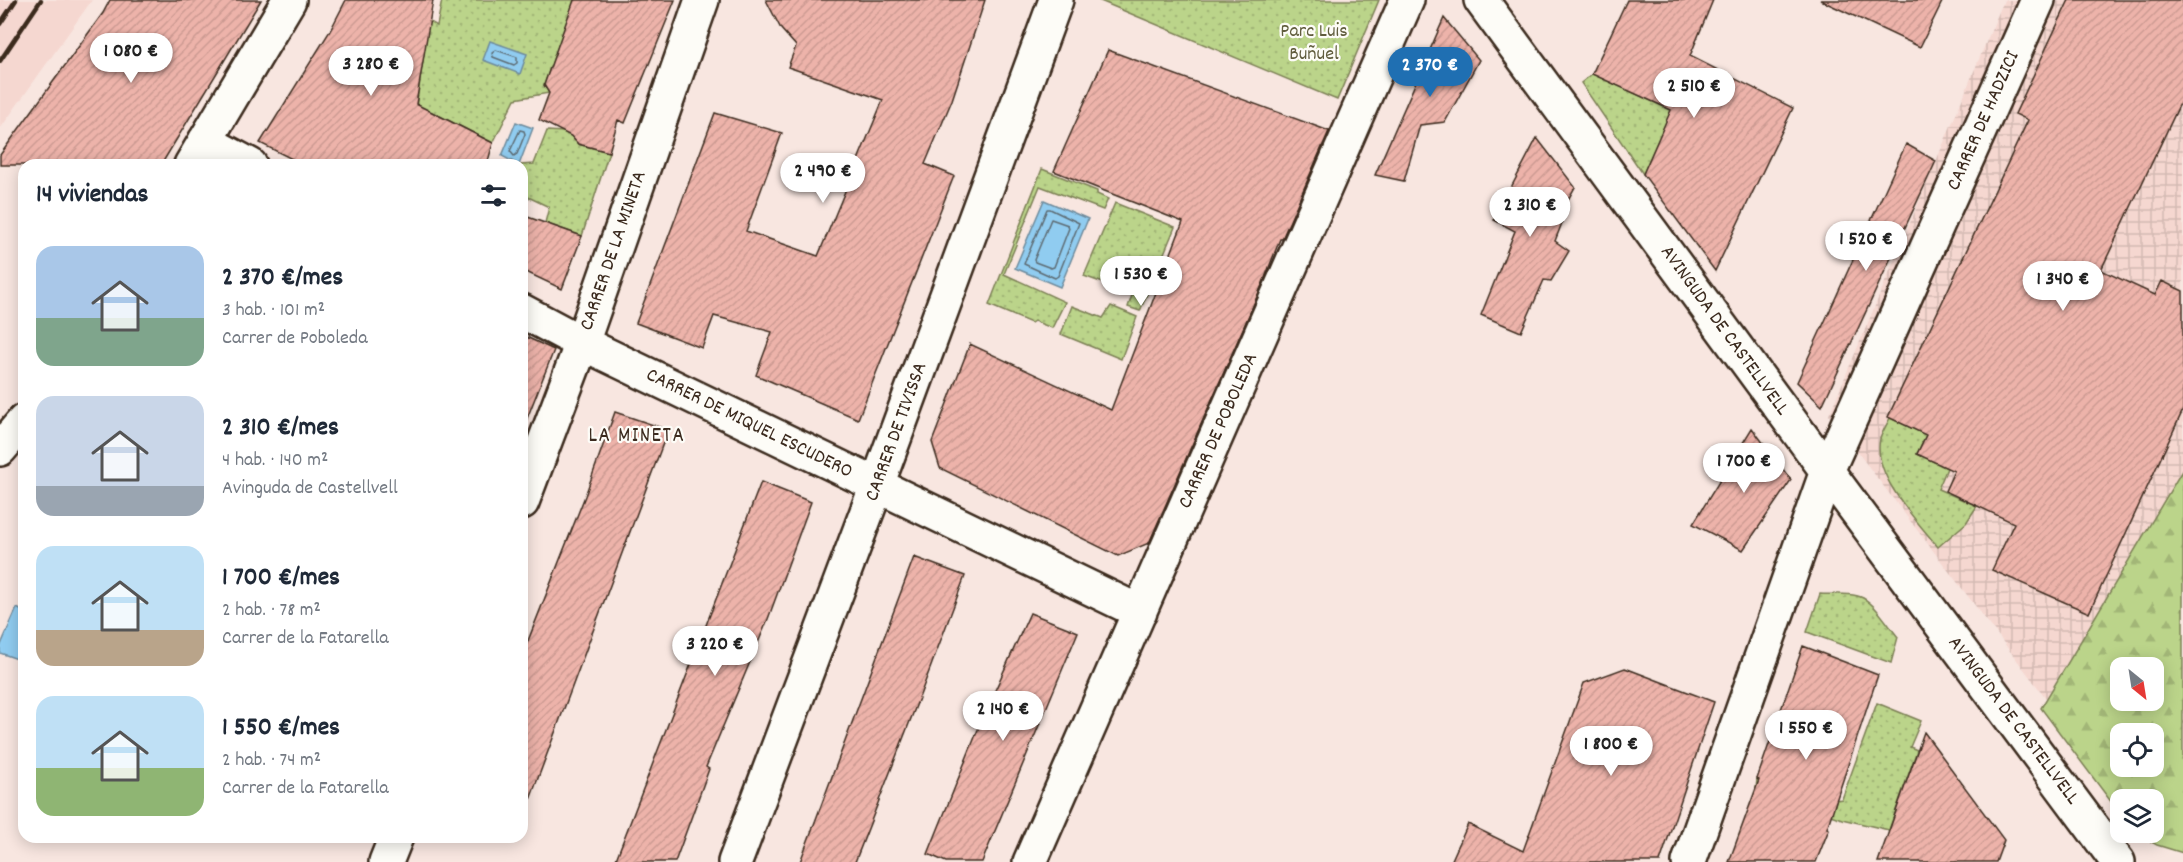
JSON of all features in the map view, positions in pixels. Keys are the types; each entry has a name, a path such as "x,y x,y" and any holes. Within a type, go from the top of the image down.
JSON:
{"street":[{"path":"224,159 198,153 289,0"},
{"name":"CARRER DE LA MINETA","path":"528,486 582,343 702,0"},
{"name":"CARRER DE TIVISSA","path":"735,862 1056,0"},
{"name":"CARRER DE POBOLEDA","path":"1030,862 1407,0"},
{"name":"AVINGUDA DE CASTELLVELL","path":"1481,0 2118,862"},
{"name":"CARRER DE HADZICI","path":"1689,862 1827,471 2038,0"},
{"name":"CARRER DE MIQUEL ESCUDERO","path":"528,314 582,343 1140,612"},
{"path":"0,449 18,428"},
{"path":"386,862 394,843"}],"shaded area":[{"path":"0,0 92,0 0,129"},
{"path":"2004,0 2183,0 2183,469 2046,698 1829,415"}],"green space":[{"path":"442,0 575,0 544,85 549,93 515,99 493,143 432,112 416,107 424,54 417,44 429,21 437,26"},
{"name":"Parc Luis Buñuel","path":"1098,0 1379,0 1337,100"},
{"path":"1592,74 1654,102 1678,96 1643,174 1581,83"},
{"path":"547,131 564,132 578,144 609,152 582,236 545,223 549,207 528,197 528,164 534,164"},
{"path":"1042,169 1097,191 1097,194 1108,199 1103,210 1040,186 1004,274 1065,302 1052,328 1034,321 1031,323 989,305"},
{"path":"1115,203 1175,227 1140,311 1128,307 1140,272 1124,266 1114,287 1084,276"},
{"path":"1072,306 1103,318 1111,306 1137,317 1121,359 1061,334"},
{"path":"1890,418 1926,435 1917,454 1947,468 1938,489 1977,506 1966,523 1938,547 1898,496 1883,467 1879,453 1880,439"},
{"path":"2183,469 2183,853 2153,843 2164,843 2164,789 2110,789 2110,800 2041,708"},
{"path":"1820,594 1853,595 1863,598 1873,606 1898,637 1891,663 1807,632"},
{"path":"1877,703 1921,721 1910,747 1917,750 1889,830 1842,819 1756,789 1757,779 1835,805 1836,800 1842,799"}],"water":[{"path":"490,41 527,54 520,74 483,60"},
{"path":"516,122 533,128 521,159 508,159 502,156"},
{"path":"1044,200 1088,219 1060,287 1015,268"},
{"path":"17,608 18,659 0,653 0,647"}],"building":[{"path":"110,0 261,0 165,159 18,159 18,165 0,165 0,155 103,13"},
{"path":"346,0 433,0 416,104 493,143 489,159 292,159 260,143 330,31"},
{"path":"574,0 675,0 625,123 618,120 609,152 578,144 571,136 539,120 549,93 544,85"},
{"path":"766,0 985,0 952,100 925,164 954,176 858,419 756,375 772,332 714,316 702,348 636,323 715,113 782,133 746,231 818,256 883,100 788,67 796,46 781,29"},
{"path":"1627,0 1713,0 1690,56 1793,108 1715,271 1643,174 1671,110 1592,74"},
{"path":"1820,0 1943,0 1920,47"},
{"path":"2069,0 2183,0 2183,97 2101,270 2155,295 2162,281 2183,291 2183,410 2089,613 1992,570 2014,523 1945,491 1954,471 1917,454 1926,435 1888,417 2028,120 2015,114"},
{"path":"1444,18 1479,60 1445,122 1420,125 1404,181 1375,175"},
{"path":"1108,50 1329,131 1149,543 1118,556 940,468 932,442 970,344 1111,410 1183,222 1054,171"},
{"path":"1537,138 1575,187 1558,218 1562,223 1555,241 1569,251 1551,281 1544,280 1521,332 1481,315 1515,231 1494,220"},
{"path":"1906,144 1936,161 1822,406 1797,382"},
{"path":"528,217 582,236 562,289 528,273"},
{"path":"528,338 554,350 528,416"},
{"path":"615,412 668,430 528,805 528,641 585,496"},
{"path":"1752,428 1791,480 1743,550 1693,524"},
{"path":"761,482 811,502 768,619 706,767 709,769 675,862 615,862"},
{"path":"914,557 965,576 855,862 800,862"},
{"path":"1030,613 1078,632 982,862 946,862 928,854 983,717"},
{"path":"1803,646 1878,675 1827,828 1829,829 1816,862 1729,862 1759,780 1757,779"},
{"path":"1625,668 1714,702 1660,862 1451,862 1468,824 1523,851 1584,683"},
{"path":"1924,732 2004,840 1996,862 1878,862"}],"railway":[{"path":"0,24 16,0"},
{"path":"0,61 41,0"}],"district":[{"name":"LA MINETA","path":"637,437"}]}
